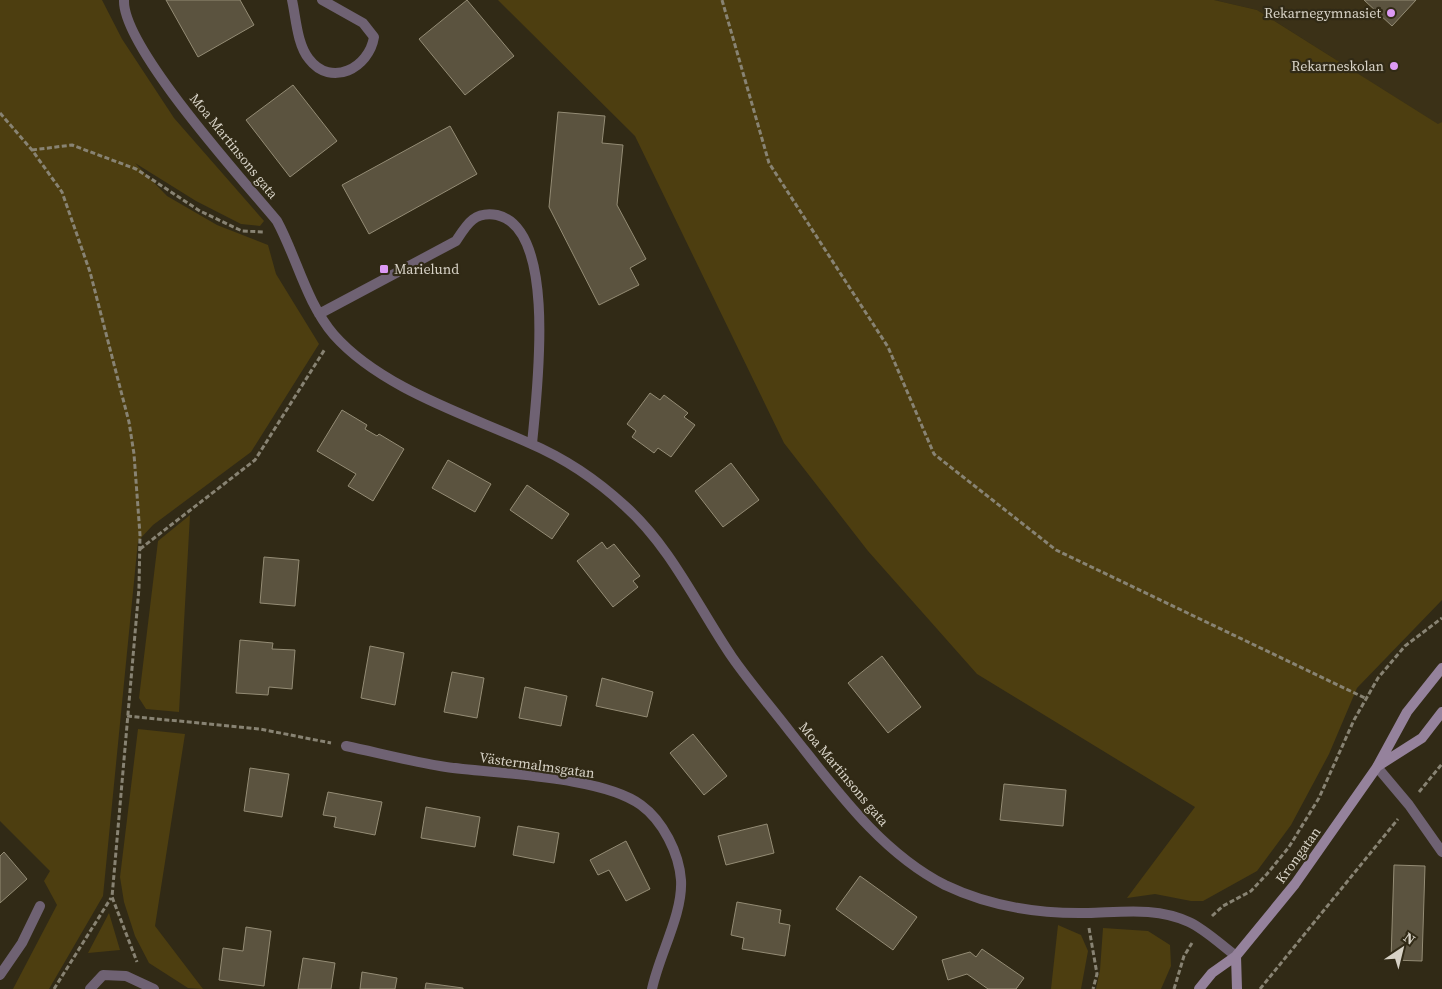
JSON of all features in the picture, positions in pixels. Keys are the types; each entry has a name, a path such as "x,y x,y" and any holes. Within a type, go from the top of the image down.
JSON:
{"street":[{"name":"Moa Martinsons gata","path":"124,0 123,8 133,35 153,67 277,221 319,314 334,335 374,368 405,387 532,444 575,467 600,484 626,506 650,531 733,658 829,780 892,848 930,876 972,896 1038,911 1087,913 1142,910 1190,922 1236,956"},
{"path":"292,0 302,46 309,59 318,69 332,74 350,70 364,61 372,50 374,37 363,23 322,0"},
{"path":"319,314 456,241 469,220 485,214 499,216 512,224 523,237 533,261 538,290 540,360 532,444"},
{"name":"Krongatan","path":"1199,989 1212,973 1236,956 1295,884 1377,767 1407,712 1442,668"},
{"name":"Krongatan","path":"1377,767 1422,738 1442,712"},
{"name":"Västermalmsgatan","path":"346,746 444,767 588,784 615,792 641,805 661,824 674,850 681,880 674,924 657,966 652,989"},
{"path":"1377,767 1409,805 1442,852"},
{"path":"0,975 22,943 40,906"},
{"path":"1236,956 1237,989"},
{"path":"90,989 103,975 126,976 150,986"}],"path":[{"path":"722,0 769,163 888,347 934,454 1056,550 1365,698"},
{"path":"0,113 32,150 62,192 79,236 102,316 134,454 140,550 139,588 112,897 54,989"},
{"path":"32,150 72,145 136,169 200,210 242,231 282,231"},
{"path":"140,550 255,460 334,335"},
{"path":"1174,989 1187,950 1201,931 1223,906 1251,891 1289,847 1319,798 1365,698 1393,659 1420,634 1442,618"},
{"path":"127,716 260,729 346,746"},
{"path":"1260,989 1442,764"},
{"path":"112,897 150,986"},
{"path":"1087,913 1097,974 1093,989"}],"shaded area":[{"path":"0,0 102,0 122,39 174,118 264,221 260,226 241,224 196,201 135,163 167,196 217,225 268,245 276,274 319,344 251,452 153,525 138,541 103,896 49,989 13,989 57,905 44,881 50,871 0,821"},
{"path":"498,0 1214,0 1257,10 1438,124 1442,122 1442,600 1357,688 1329,754 1291,825 1257,871 1203,901 1191,901 1155,894 1127,898 1195,807 977,674 868,551 784,443 635,136"},
{"name":"Rekarneskolan","path":"1214,0 1442,0 1442,122 1439,125 1257,10"},
{"path":"190,515 179,712 146,709 139,698 158,541"},
{"path":"138,729 185,734 155,926 203,989 188,988 149,963 135,936 124,902 120,877"},
{"path":"109,913 120,950 88,953"},
{"path":"1058,925 1081,935 1088,951 1081,989 1051,989"},
{"path":"1103,928 1148,931 1170,945 1171,966 1161,989 1096,989 1100,970"}],"building":[{"path":"166,0 240,0 254,25 198,57"},
{"path":"467,0 514,56 465,95 419,39"},
{"name":"Rekarnegymnasiet","path":"1364,0 1416,0 1392,26"},
{"path":"293,85 337,141 290,177 246,120"},
{"path":"558,112 605,116 602,143 623,145 617,205 646,259 630,268 639,285 599,305 549,207"},
{"path":"450,126 477,174 369,234 342,185"},
{"path":"650,393 660,400 664,395 688,413 684,417 695,425 671,457 658,448 654,453 632,437 636,431 627,424"},
{"path":"342,410 367,425 365,429 377,436 379,434 404,449 373,501 348,486 356,474 317,451"},
{"path":"448,460 491,484 475,512 432,488"},
{"path":"731,463 759,500 723,527 695,491"},
{"path":"527,485 569,514 552,539 510,510"},
{"path":"602,542 607,549 614,544 640,576 633,581 638,587 613,607 577,561"},
{"path":"264,557 299,560 295,606 260,603"},
{"path":"240,640 273,643 272,649 295,650 292,689 269,687 268,695 236,693"},
{"path":"370,646 404,653 395,705 361,698"},
{"path":"882,656 921,707 888,733 848,683"},
{"path":"452,672 484,678 477,718 444,712"},
{"path":"602,678 653,692 647,717 596,706"},
{"path":"525,687 567,696 561,726 519,718"},
{"path":"693,734 727,776 704,795 670,753"},
{"path":"250,768 289,774 282,817 244,811"},
{"path":"1004,784 1066,790 1063,826 1000,820"},
{"path":"328,792 382,802 375,835 334,827 336,817 323,815"},
{"path":"426,807 480,817 475,847 421,838"},
{"path":"767,824 774,853 726,865 718,836"},
{"path":"518,826 559,833 554,863 513,855"},
{"path":"626,841 650,889 626,901 609,870 598,875 590,860"},
{"path":"4,852 27,879 0,903 0,856"},
{"path":"1394,865 1425,866 1422,961 1391,960"},
{"path":"860,876 917,917 893,950 836,909"},
{"path":"737,902 781,910 779,923 790,925 785,956 742,949 744,938 731,935"},
{"path":"246,927 271,931 264,986 219,980 223,948 243,951"},
{"path":"982,949 1024,978 1016,989 988,989 967,974 948,980 942,960 970,952 976,957"},
{"path":"303,958 335,963 331,989 298,989"},
{"path":"362,972 397,978 395,989 360,989"},
{"path":"426,983 463,988 463,989 425,989"}],"place":[{"name":"Rekarnegymnasiet","path":"1391,13"},
{"name":"Rekarneskolan","path":"1394,66"},
{"name":"Marielund","path":"384,269"}]}
